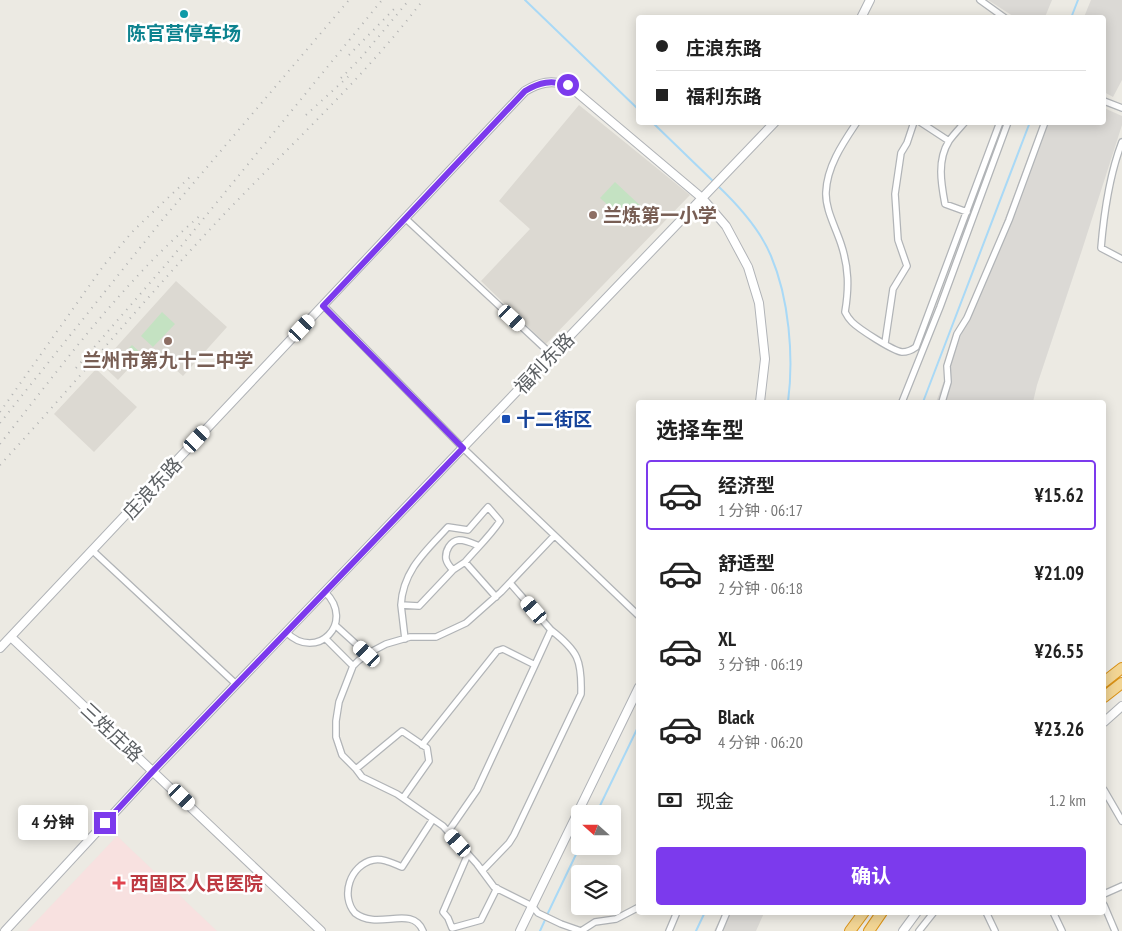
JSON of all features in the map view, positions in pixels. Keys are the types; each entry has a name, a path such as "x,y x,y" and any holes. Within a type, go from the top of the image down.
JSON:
{"highway":[{"path":"1106,680 1122,668"},
{"path":"1106,695 1122,683"},
{"path":"850,931 862,915"},
{"path":"869,931 880,915"}],"street":[{"path":"862,15 870,0"},
{"path":"980,0 1001,15"},
{"name":"庄浪东路","path":"0,648 525,91 537,83 555,81 568,85 704,196 726,226 748,267 759,303 764,358 760,400"},
{"path":"1106,102 1122,108"},
{"name":"福利东路","path":"5,931 154,770 772,125"},
{"path":"855,125 832,164 827,180 826,194 842,247 848,277 849,289 845,312 850,321 893,349 904,352 912,351 916,347 999,125"},
{"path":"885,343 893,288 905,271 906,266 898,240 895,194 901,153 913,125"},
{"path":"925,125 949,141"},
{"path":"962,125 949,141 941,165 941,185 945,204 967,212"},
{"path":"903,400 940,307 1007,125"},
{"path":"943,400 948,382 947,366 957,334 967,318 1009,220 1044,125"},
{"path":"1122,142 1108,191 1101,248 1122,259"},
{"path":"406,218 552,355"},
{"path":"323,306 463,448 636,613"},
{"path":"402,605 419,606 452,570 465,562 488,538 500,521 488,507 468,530 448,527 409,572 402,590 402,605 405,639"},
{"path":"440,536 449,545"},
{"path":"554,536 510,583 466,623 436,637 405,639 386,644 367,654 353,666 339,702 336,737 342,755 362,778 403,798 433,819 448,832 497,888 532,906 538,914 581,931 595,922 616,919 636,909"},
{"path":"452,570 446,560 446,552 449,545 457,540 479,546"},
{"path":"93,551 236,684"},
{"path":"465,562 496,596"},
{"path":"482,871 509,843 514,835 581,694 582,675 577,656 568,643 551,630 510,583"},
{"path":"286,632 293,639 302,643 312,644 329,635 337,618 336,608 332,599 325,592"},
{"path":"335,624 367,654"},
{"path":"448,832 477,790 551,630"},
{"name":"三姓庄路","path":"11,636 154,770 321,931"},
{"path":"325,638 353,666"},
{"path":"422,745 497,651 503,648 535,665"},
{"path":"520,931 636,692"},
{"path":"1106,720 1122,706"},
{"path":"356,769 402,731 427,748 428,761 403,798"},
{"path":"1106,794 1122,822"},
{"path":"423,931 417,921 411,919 376,924 364,920 355,912 349,901 348,888 352,876 360,866 371,860 384,860 402,867 433,819"},
{"path":"468,854 442,912 452,930 481,920 497,888"},
{"path":"1106,893 1122,886"},
{"path":"1106,910 1114,931"},
{"path":"669,931 677,915"},
{"path":"718,931 726,915"},
{"path":"903,931 915,915"},
{"path":"919,931 932,915"},
{"path":"987,915 995,931"},
{"path":"1056,915 1062,931"},
{"path":"593,931 595,922"}],"shaded area":[{"path":"988,0 1052,0 1046,15 1011,15"},
{"path":"1091,0 1122,0 1122,80 1113,97 1106,93 1106,15 1085,15"},
{"name":"兰炼第一小学","path":"579,105 690,195 546,344 481,281 530,229 499,201"},
{"path":"1106,109 1122,116 1122,125 1033,400 937,400 1040,125 1106,125"},
{"name":"兰州市第九十二中学","path":"176,281 227,327 183,376 159,355 151,363 141,355 118,380 101,364"},
{"path":"96,369 137,407 94,452 54,414"},
{"name":"西固区人民医院","path":"117,836 217,931 27,931"},
{"path":"722,915 763,915 756,931 714,931"}],"green space":[{"path":"615,182 645,210 631,226 600,198"},
{"path":"162,312 175,324 153,347 141,336"},
{"path":"132,345 141,353 125,370 116,362"}],"waterway":[{"path":"525,0 636,107"},
{"path":"1072,15 1078,0"},
{"path":"655,125 715,183"},
{"path":"924,400 1029,125"},
{"path":"718,186 755,227 771,256 777,272 786,309 790,347 788,400"},
{"path":"600,805 636,731"},
{"path":"547,915 576,855"},
{"path":"696,931 704,915"},
{"path":"540,931 545,920"}],"railway":[{"path":"0,423 163,219 349,0"},
{"path":"76,368 169,261 382,0"},
{"path":"341,78 360,59 409,0"},
{"path":"0,465 187,254 322,115 374,59 423,0"},
{"path":"349,55 394,9"},
{"path":"306,115 350,75"},
{"path":"0,412 104,265 134,230 191,176"},
{"path":"0,444 71,353 120,295 146,267 202,214"}],"place":[{"name":"陈官营停车场","path":"184,14"},
{"name":"兰炼第一小学","path":"593,215"},
{"name":"兰州市第九十二中学","path":"168,341"},
{"name":"十二街区","path":"506,419"},
{"name":"西固区人民医院","path":"119,883"}],"route":[{"path":"105,823 463,448 323,306 525,91 537,83 555,81 568,85"}]}
